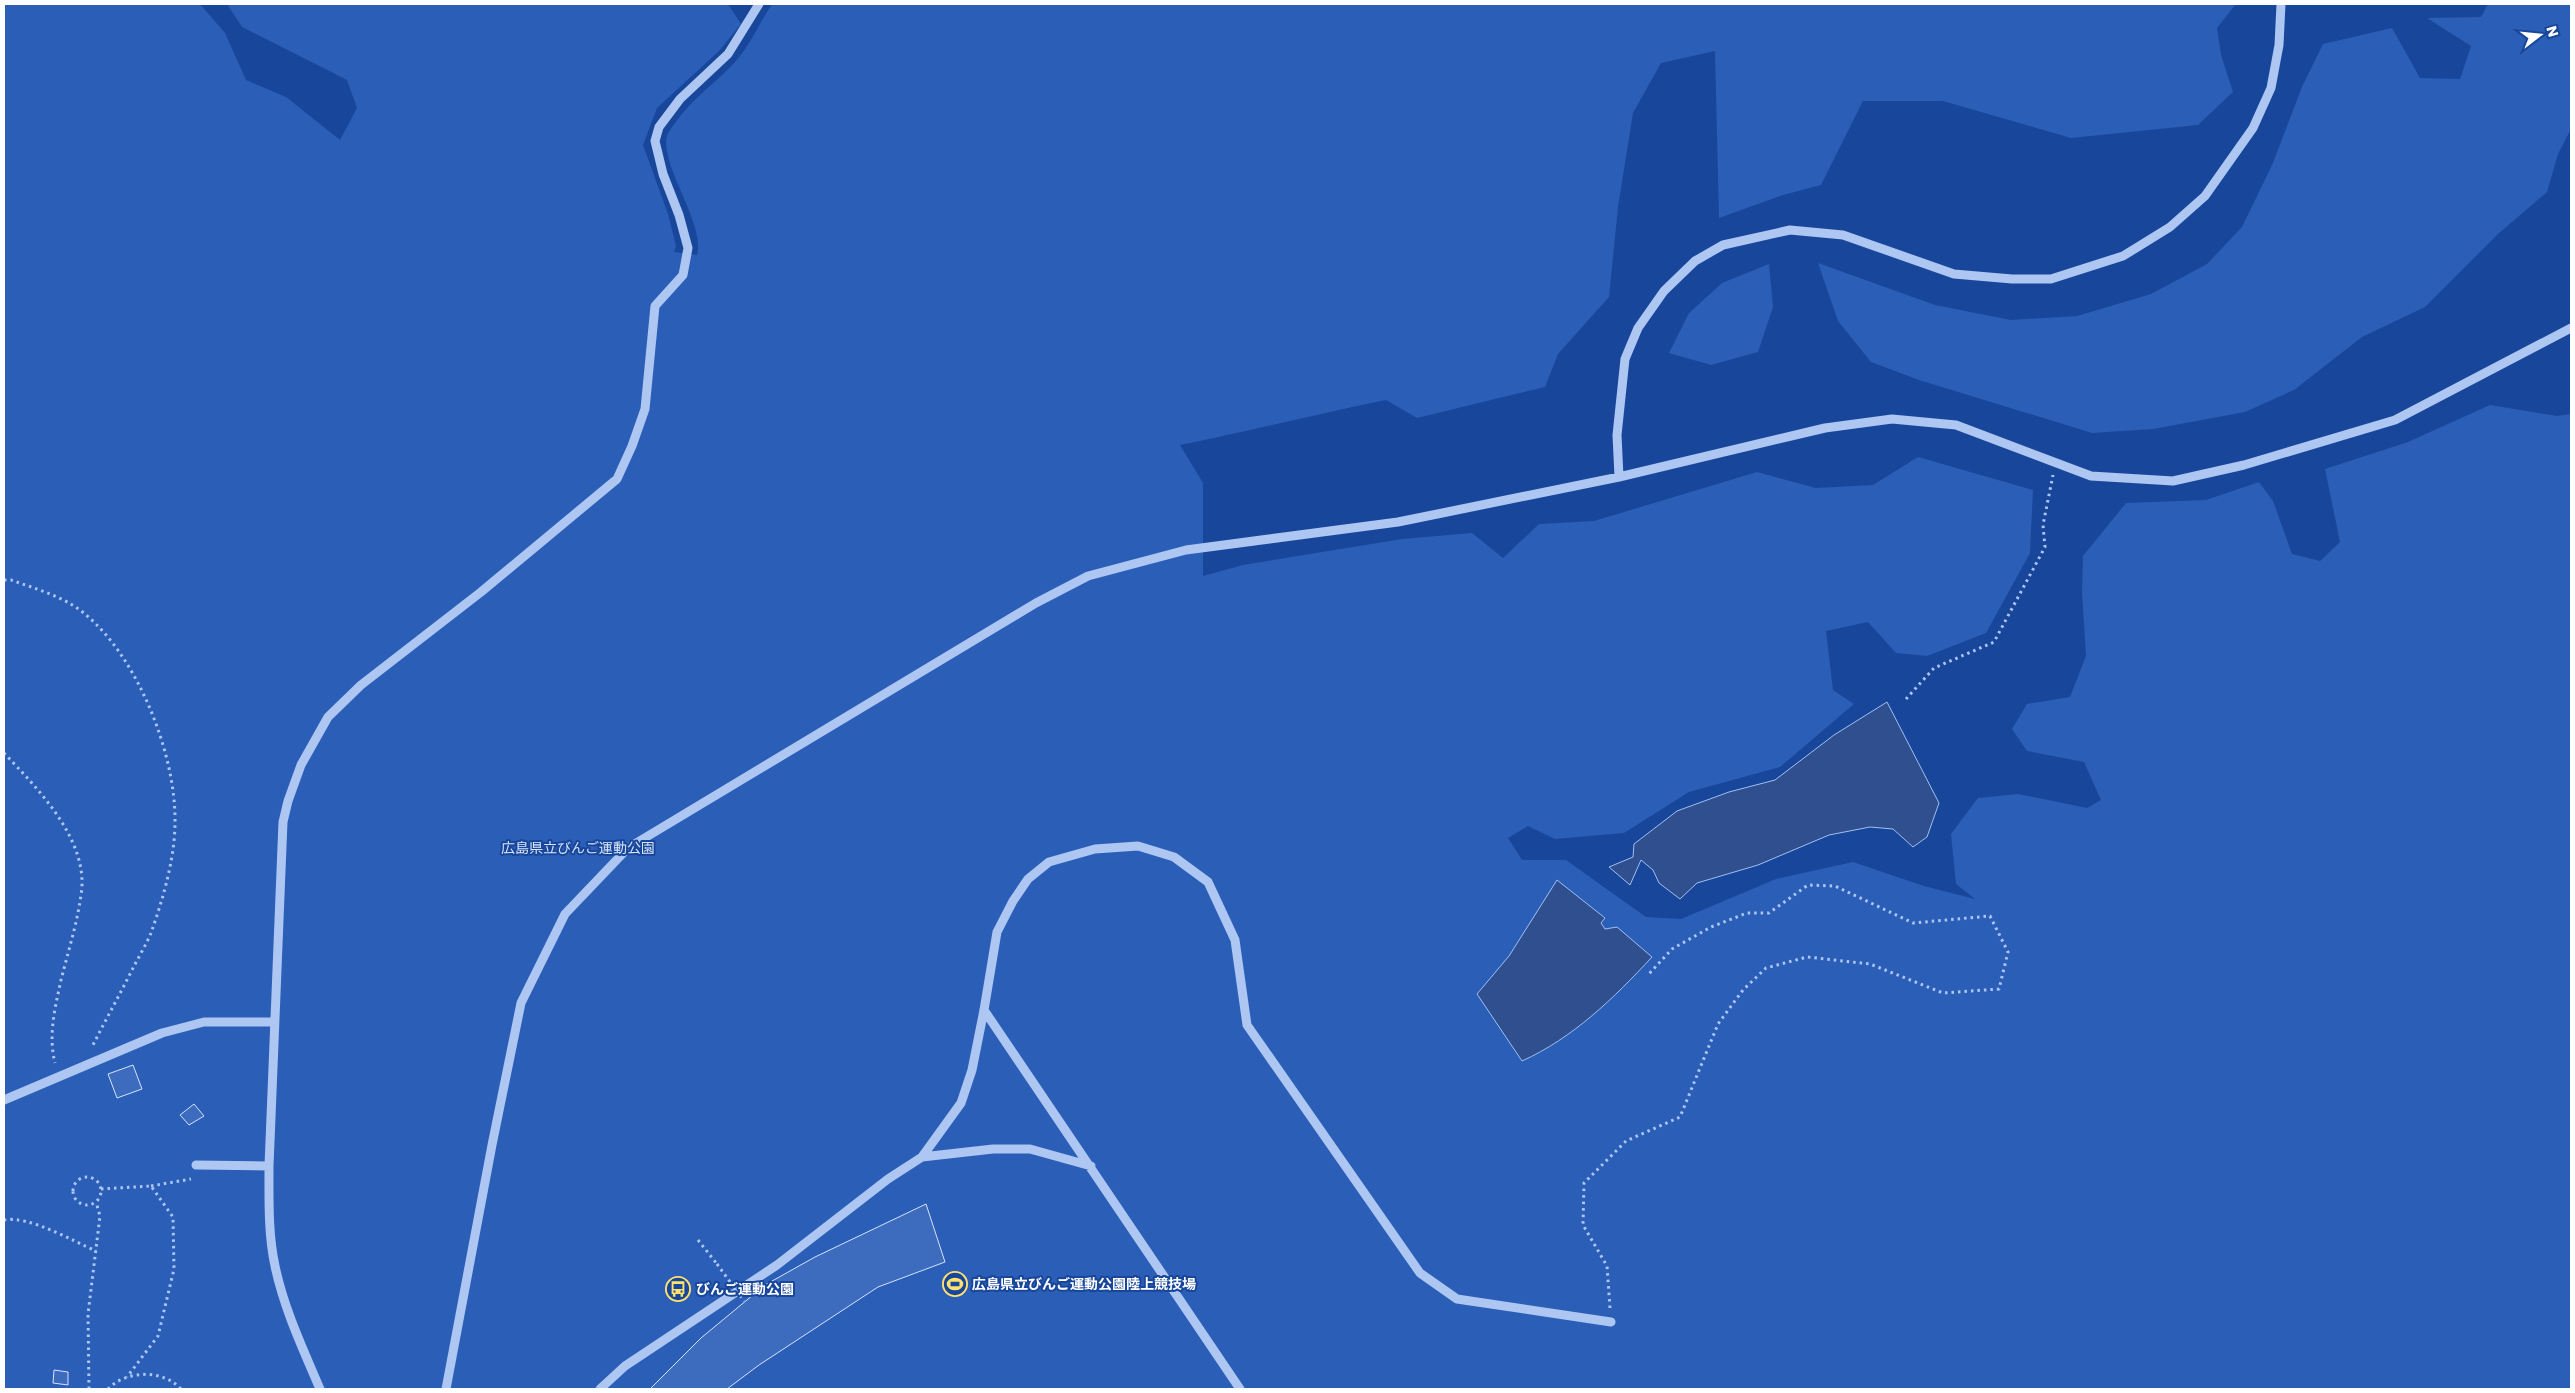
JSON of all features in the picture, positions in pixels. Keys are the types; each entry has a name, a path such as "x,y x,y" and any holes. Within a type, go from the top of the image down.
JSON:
{"street":[{"path":"320,1389 288,1316 274,1265 269,1213 274,1022 283,822 288,801 301,765 328,717 361,685 481,592 617,479 632,446 645,409 655,306 683,275 688,248 679,215 663,174 655,141 660,127 680,99 728,54 759,4"},
{"path":"1619,477 1617,435 1626,359 1638,328 1664,291 1695,261 1723,245 1790,230 1843,235 1954,274 2012,279 2051,279 2123,256 2170,227 2205,196 2253,128 2270,88 2279,45 2281,4"},
{"path":"446,1389 521,1002 565,914 628,848 1036,603 1088,576 1186,550 1398,522 1619,477 1825,428 1892,419 1956,425 2091,476 2173,481 2244,465 2395,420 2571,328"},
{"path":"600,1389 625,1366 777,1265 888,1179 922,1157 961,1103 972,1070 997,932 1028,879 1050,862 1095,849 1138,846 1174,857 1208,882 1235,940 1248,1024 1420,1273 1457,1300 1611,1322"},
{"path":"984,1010 1240,1389"},
{"path":"4,1100 162,1033 204,1022 274,1022"},
{"path":"922,1157 993,1149 1030,1149 1091,1166"},
{"path":"196,1165 269,1166"}],"path":[{"path":"1906,698 1934,668 1994,642 2045,547 2044,526 2055,462"},
{"path":"4,580 11,580 54,596 85,614 109,636 128,662 146,698 172,775 175,822 165,882 151,933 91,1048 93,1062"},
{"path":"4,753 33,784 70,834 78,857 82,893 59,991 50,1042 58,1077"},
{"path":"1611,1322 1607,1266 1583,1225 1584,1183 1626,1141 1680,1117 1718,1024 1743,990 1766,968 1807,957 1870,964 1943,993 1999,989 2008,952 1990,916 1913,923 1835,886 1808,885 1769,914 1747,913 1711,927 1672,949 1647,976"},
{"path":"96,1202 86,1205 78,1202 73,1194 74,1186 79,1179 88,1177 96,1181 101,1189"},
{"path":"101,1189 151,1186 197,1178"},
{"path":"108,1389 127,1376 158,1336 174,1269 173,1218 151,1186"},
{"path":"89,1389 88,1314 100,1216 96,1202 101,1189"},
{"path":"4,1220 13,1219 29,1224 96,1251"},
{"path":"698,1240 744,1301"},
{"path":"127,1376 145,1374 162,1377 181,1389"}],"green space":[{"name":"広島県立びんご運動公園","path":"4,4 200,4 225,33 246,80 286,97 340,140 357,108 347,80 242,27 227,4 728,4 741,24 719,51 657,108 643,145 668,214 676,246 674,252 697,255 696,230 672,169 666,142 667,135 684,111 740,56 772,4 2236,4 2217,28 2221,55 2233,92 2198,125 2071,138 1943,101 1863,101 1821,185 1783,195 1719,218 1715,51 1661,63 1633,113 1618,207 1609,297 1558,354 1545,387 1417,418 1386,400 1180,445 1203,483 1203,576 1243,565 1402,539 1472,533 1503,558 1539,524 1594,521 1757,472 1816,488 1873,485 1918,457 2033,490 2030,553 1986,633 1927,656 1896,653 1868,622 1826,631 1833,690 1854,704 1780,767 1689,792 1624,833 1555,839 1528,826 1508,838 1522,860 1566,860 1646,917 1681,919 1776,879 1853,862 1924,886 1975,899 1956,884 1951,834 1978,798 2018,794 2087,808 2101,800 2084,762 2027,751 2012,729 2027,704 2070,697 2086,656 2082,592 2083,556 2126,503 2206,500 2259,482 2273,501 2292,554 2320,561 2340,542 2325,469 2408,442 2490,405 2557,416 2571,414 2571,1389 4,1389"},
{"path":"2488,4 2571,4 2571,129 2558,154 2547,192 2498,234 2425,307 2362,337 2294,390 2245,412 2153,429 2092,433 1919,380 1871,362 1838,321 1818,263 1935,305 2011,320 2077,316 2151,294 2207,264 2242,227 2272,165 2302,87 2323,44 2392,28 2420,78 2460,79 2471,46 2427,18 2481,17"},
{"path":"1769,264 1773,307 1758,352 1711,365 1669,353 1689,313 1722,283"}],"shaded area":[{"path":"1887,702 1939,803 1927,837 1913,847 1893,829 1870,827 1829,835 1758,865 1697,883 1680,899 1659,883 1653,870 1641,860 1630,885 1609,867 1633,857 1634,844 1677,811 1729,792 1775,780 1834,735"},
{"path":"1557,880 1605,918 1601,923 1605,929 1617,927 1652,957 1608,1002 1576,1029 1541,1052 1522,1061 1477,994 1509,956"}],"building":[{"path":"133,1065 142,1089 117,1098 108,1074"},
{"path":"194,1104 204,1116 189,1125 180,1115"},
{"path":"926,1204 945,1262 878,1287 759,1365 727,1389 650,1389 701,1338 765,1285 815,1257"},
{"path":"54,1370 68,1372 68,1385 53,1383"}],"place":[{"name":"広島県立びんご運動公園陸上競技場","path":"955,1284"},
{"name":"びんご運動公園","path":"678,1289"}]}
